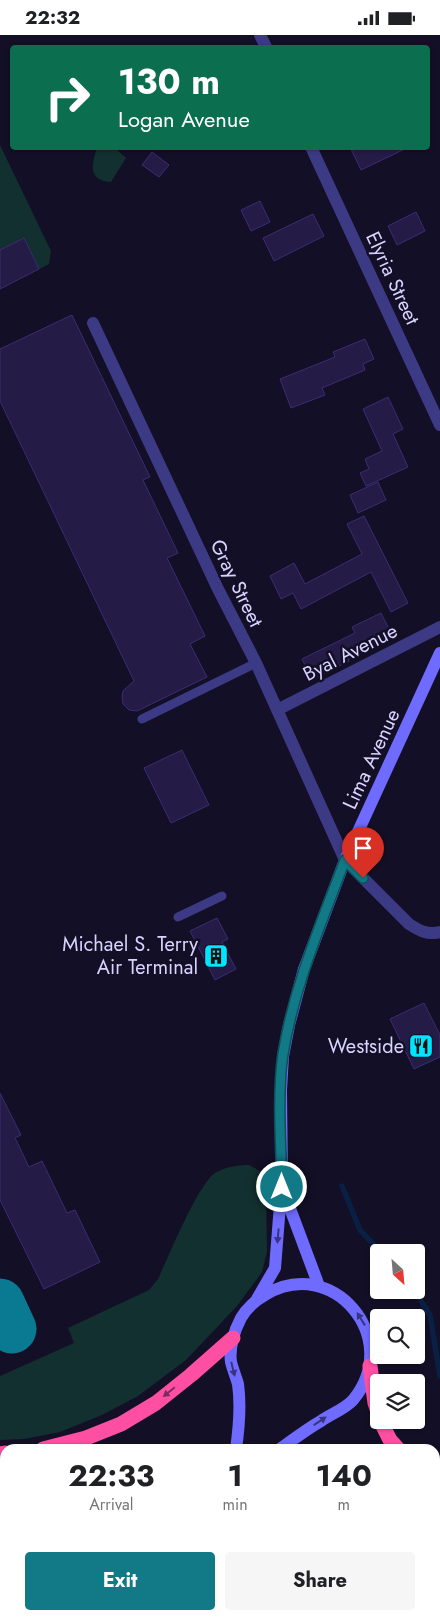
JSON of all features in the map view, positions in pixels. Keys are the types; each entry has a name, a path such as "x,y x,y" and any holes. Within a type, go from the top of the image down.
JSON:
{"highway":[{"path":"63,1444 86,1438 121,1423 156,1403 233,1338"},
{"path":"370,1366 371,1374"},
{"path":"384,1429 394,1444"}],"street":[{"name":"Elyria Street","path":"312,150 440,425"},
{"name":"Gray Street","path":"93,323 218,589 256,663 345,860"},
{"name":"Byal Avenue","path":"277,710 440,627"},
{"name":"Lima Avenue","path":"319,1286 282,1187 281,1089 283,1056 304,969 345,860 440,653"},
{"path":"345,860 409,924 420,931 432,934 440,932"},
{"path":"237,1444 239,1427 238,1384 231,1361 233,1338 241,1317 256,1300 275,1268 282,1187"},
{"path":"256,1300 275,1289 297,1284 319,1286 338,1294 354,1308 365,1325 370,1345 370,1366 363,1386 351,1402 288,1444"}],"lane":[{"path":"142,719 256,663"},
{"path":"178,917 222,896"}],"green space":[{"path":"0,145 51,251 49,264 39,269 24,239 0,250"},
{"path":"96,150 117,150 126,158 111,182 103,181 95,175 93,170"},
{"path":"249,1165 260,1171 266,1185 267,1252 262,1272 237,1306 186,1360 138,1396 102,1415 60,1432 24,1439 0,1440 0,1376 74,1343 68,1328 149,1290 158,1279 192,1206 208,1180 215,1173 223,1169"}],"building":[{"path":"351,150 403,150 361,170"},
{"path":"152,152 169,165 159,177 142,165"},
{"path":"260,201 270,222 251,231 241,210"},
{"path":"416,212 425,231 397,245 388,226"},
{"path":"313,214 324,236 274,261 263,238"},
{"path":"24,238 39,269 0,289 0,250"},
{"path":"72,315 150,477 143,480 178,553 167,558 205,636 190,644 207,677 137,711 129,710 123,704 123,691 134,681 0,401 0,349"},
{"path":"365,339 374,359 363,364 365,370 322,388 325,395 291,408 280,379 335,357 333,352"},
{"path":"388,397 403,429 393,434 408,467 366,486 360,473 369,469 365,459 382,451 363,409"},
{"path":"378,482 386,500 358,513 350,495"},
{"path":"364,516 408,603 391,612 371,572 301,609 293,593 281,599 270,576 294,563 305,584 362,554 347,524"},
{"path":"381,613 393,637 312,679 302,659 355,633 352,627"},
{"path":"182,750 209,805 171,823 144,768"},
{"name":"Michael S. Terry Air Terminal","path":"217,918 228,939 222,942 236,969 215,980 190,931"},
{"name":"Westside","path":"424,1003 440,1035 440,1057 414,1069 390,1019"},
{"path":"0,1093 21,1135 15,1138 29,1167 42,1161 67,1213 75,1210 100,1262 44,1289 0,1200"}],"waterway":[{"path":"342,1186 360,1230 373,1244"},
{"path":"420,1299 430,1315 440,1376"}],"taxiway":[{"path":"0,1303 12,1329"}],"place":[{"name":"Michael S. Terry Air Terminal","path":"216,956"},
{"name":"Westside","path":"421,1046"}],"route":[{"path":"282,1187 281,1089 283,1056 289,1025 304,969 345,860 363,878"}]}
